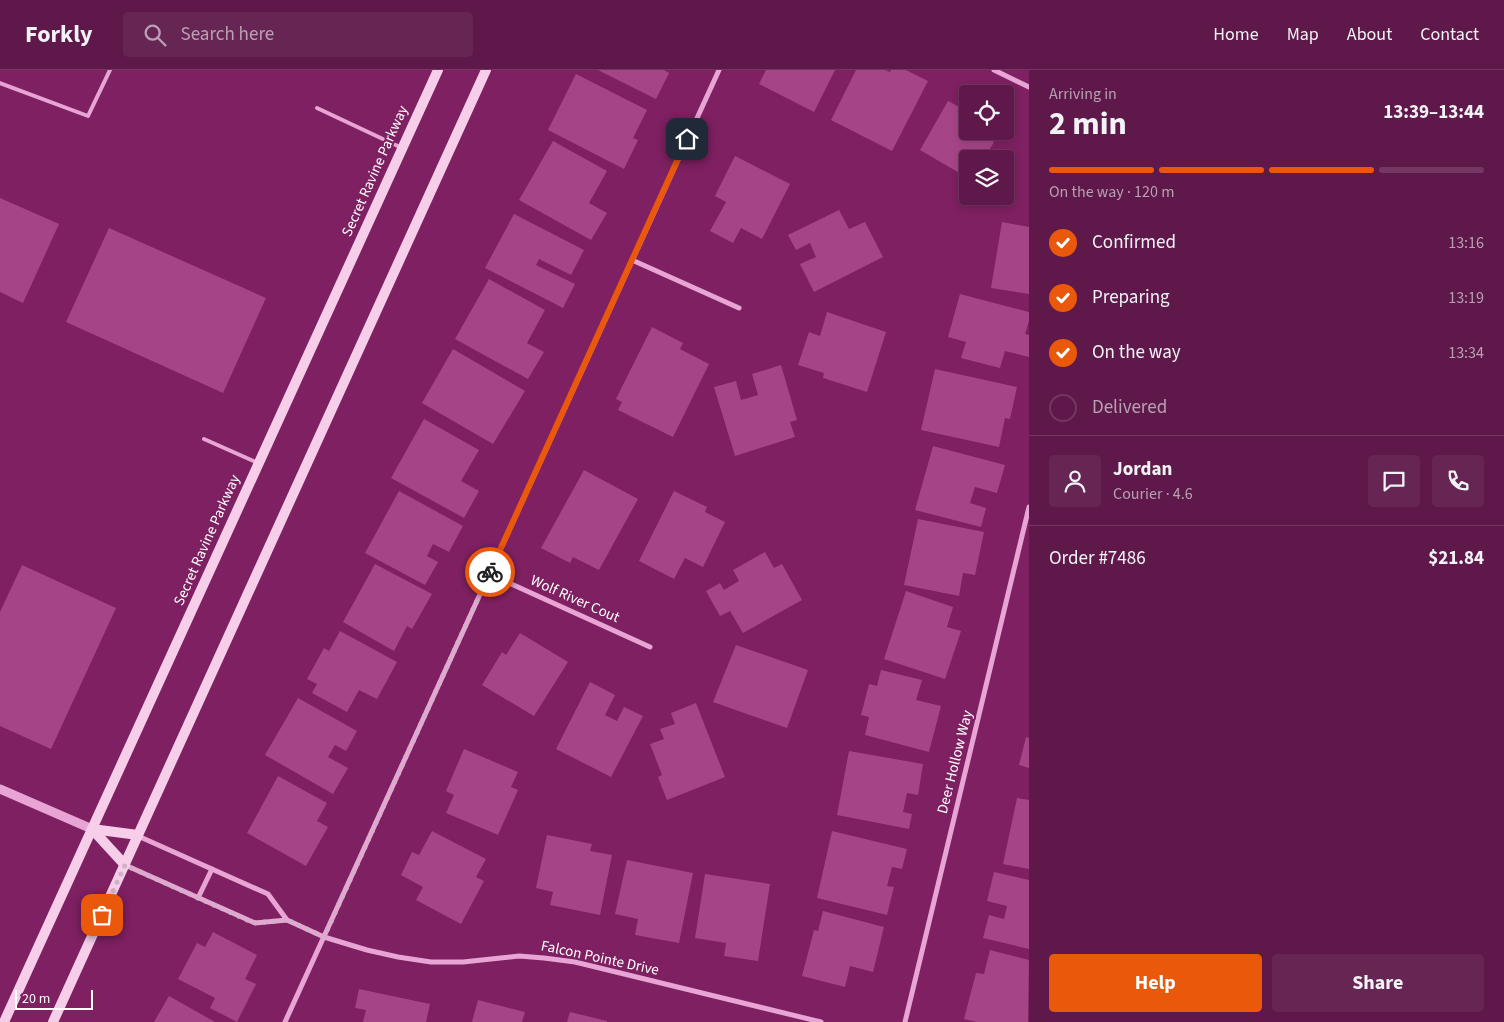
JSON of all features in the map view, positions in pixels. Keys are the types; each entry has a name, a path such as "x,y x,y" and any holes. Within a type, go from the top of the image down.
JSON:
{"main road":[{"name":"Secret Ravine Parkway","path":"4,1022 438,70"},
{"path":"53,1022 486,70"},
{"path":"92,829 138,836"},
{"path":"92,829 125,865"}],"street":[{"path":"285,1022 719,70"},
{"path":"994,70 1029,87"},
{"path":"632,260 739,308"},
{"name":"Deer Hollow Way","path":"905,1022 1029,507"},
{"name":"Wolf River Cout","path":"489,574 650,647"},
{"path":"0,789 92,829"},
{"name":"Falcon Pointe Drive","path":"138,836 268,894 287,920 324,937 367,950 430,962 463,962 519,956 575,962 821,1022"},
{"name":"Falcon Pointe Drive","path":"125,865 254,923 287,920"},
{"path":"198,898 212,869"}],"lane":[{"path":"0,83 88,116 110,70"},
{"path":"317,108 402,148"},
{"path":"204,439 258,463"}],"building":[{"path":"598,70 664,70 669,73 656,99"},
{"path":"766,70 835,70 814,112 759,84"},
{"path":"856,70 885,70 890,72 891,70 906,70 928,81 892,151 831,120"},
{"path":"576,74 647,110 633,138 638,140 624,169 548,130"},
{"path":"948,101 959,107 959,140 991,140 994,142 989,150 959,150 959,173 920,150"},
{"path":"553,141 607,171 589,203 607,213 591,240 519,200"},
{"path":"735,156 790,184 762,239 741,228 733,243 710,231 726,202 715,196"},
{"path":"0,198 59,224 23,303 0,292"},
{"path":"839,210 849,229 865,222 883,257 814,292 800,264 816,257 810,243 796,250 788,235"},
{"path":"514,214 584,250 571,275 539,259 536,265 575,284 563,308 485,268"},
{"path":"1002,222 1029,227 1029,294 991,288"},
{"path":"109,228 266,298 223,393 66,322"},
{"path":"489,279 545,310 527,343 544,352 528,379 455,339"},
{"path":"960,294 1029,312 1029,321 1025,334 1029,335 1029,357 1005,351 1000,368 961,358 966,342 948,337"},
{"path":"827,312 886,332 867,392 823,378 824,373 798,365 809,332 820,336"},
{"path":"652,327 683,343 680,349 709,364 673,437 618,410 622,402 616,399"},
{"path":"453,349 525,391 493,444 422,403"},
{"path":"781,365 797,420 790,422 795,437 735,456 714,387 736,381 741,400 758,395 752,374"},
{"path":"935,369 1017,387 1010,419 1005,418 999,447 921,430"},
{"path":"424,419 479,450 461,481 479,491 464,518 391,478"},
{"path":"933,446 1005,465 997,493 975,487 970,503 986,508 981,527 915,510"},
{"path":"584,470 638,499 599,570 573,557 570,563 541,548"},
{"path":"399,491 463,526 449,552 433,544 427,556 438,562 425,585 365,553"},
{"path":"674,491 707,507 705,512 725,522 703,567 685,558 674,579 639,561"},
{"path":"918,519 984,532 975,575 963,573 959,596 904,585"},
{"path":"765,552 774,568 782,564 802,600 743,633 730,611 720,616 706,591 720,583 724,590 739,581 733,570"},
{"path":"375,564 432,594 412,629 407,626 394,651 343,622"},
{"path":"22,565 116,608 51,749 0,726 0,612"},
{"path":"906,591 953,607 947,627 961,631 945,679 884,659"},
{"path":"340,631 397,662 377,699 359,690 347,712 312,693 317,684 307,679 324,648 329,651"},
{"path":"520,633 568,662 534,716 482,685 502,652 506,655"},
{"path":"736,645 808,670 787,728 713,702"},
{"path":"881,670 922,680 916,700 941,706 929,752 865,735 869,717 861,715 869,684 877,686"},
{"path":"590,682 615,695 605,715 617,721 624,707 643,716 611,777 556,749"},
{"path":"298,698 357,731 346,751 335,745 328,757 348,768 333,794 265,755"},
{"path":"696,703 725,777 667,800 658,777 662,775 650,744 664,739 660,729 675,724 671,713"},
{"path":"1026,737 1029,738 1029,768 1019,765"},
{"path":"464,749 518,772 511,787 518,790 498,835 446,813 454,795 446,791"},
{"path":"849,751 923,764 918,795 907,793 903,812 912,814 909,829 837,815"},
{"path":"278,776 327,803 317,821 328,827 306,866 247,833"},
{"path":"1017,798 1029,800 1029,869 1003,864"},
{"path":"432,831 486,859 476,877 484,881 461,924 416,900 423,887 401,875 412,852 419,855"},
{"path":"832,831 907,849 902,869 892,867 887,886 894,887 887,915 817,898"},
{"path":"547,835 592,844 590,851 612,855 600,915 550,905 553,892 536,888"},
{"path":"627,860 693,873 679,943 635,935 638,919 615,914"},
{"path":"994,872 1029,880 1029,949 983,938 989,915 1004,919 1007,906 987,901"},
{"path":"705,874 770,884 758,961 724,956 726,943 695,938"},
{"path":"823,911 884,927 873,972 850,966 845,987 802,976 814,930 818,931"},
{"path":"213,932 257,955 245,979 256,984 237,1022 210,1008 215,998 178,979 197,943 205,947"},
{"path":"990,950 1029,960 1028,1022 977,1022 964,1019 976,973 984,974"},
{"path":"359,989 430,1004 426,1022 363,1022 366,1010 355,1008"},
{"path":"169,996 215,1022 154,1022"},
{"path":"478,1000 525,1012 522,1022 472,1022"},
{"path":"570,1012 607,1021 607,1022 567,1022"}],"way so far":[{"path":"102,915 125,865 254,923 287,920 324,937 490,572"}],"route":[{"path":"490,572 687,139"}]}
